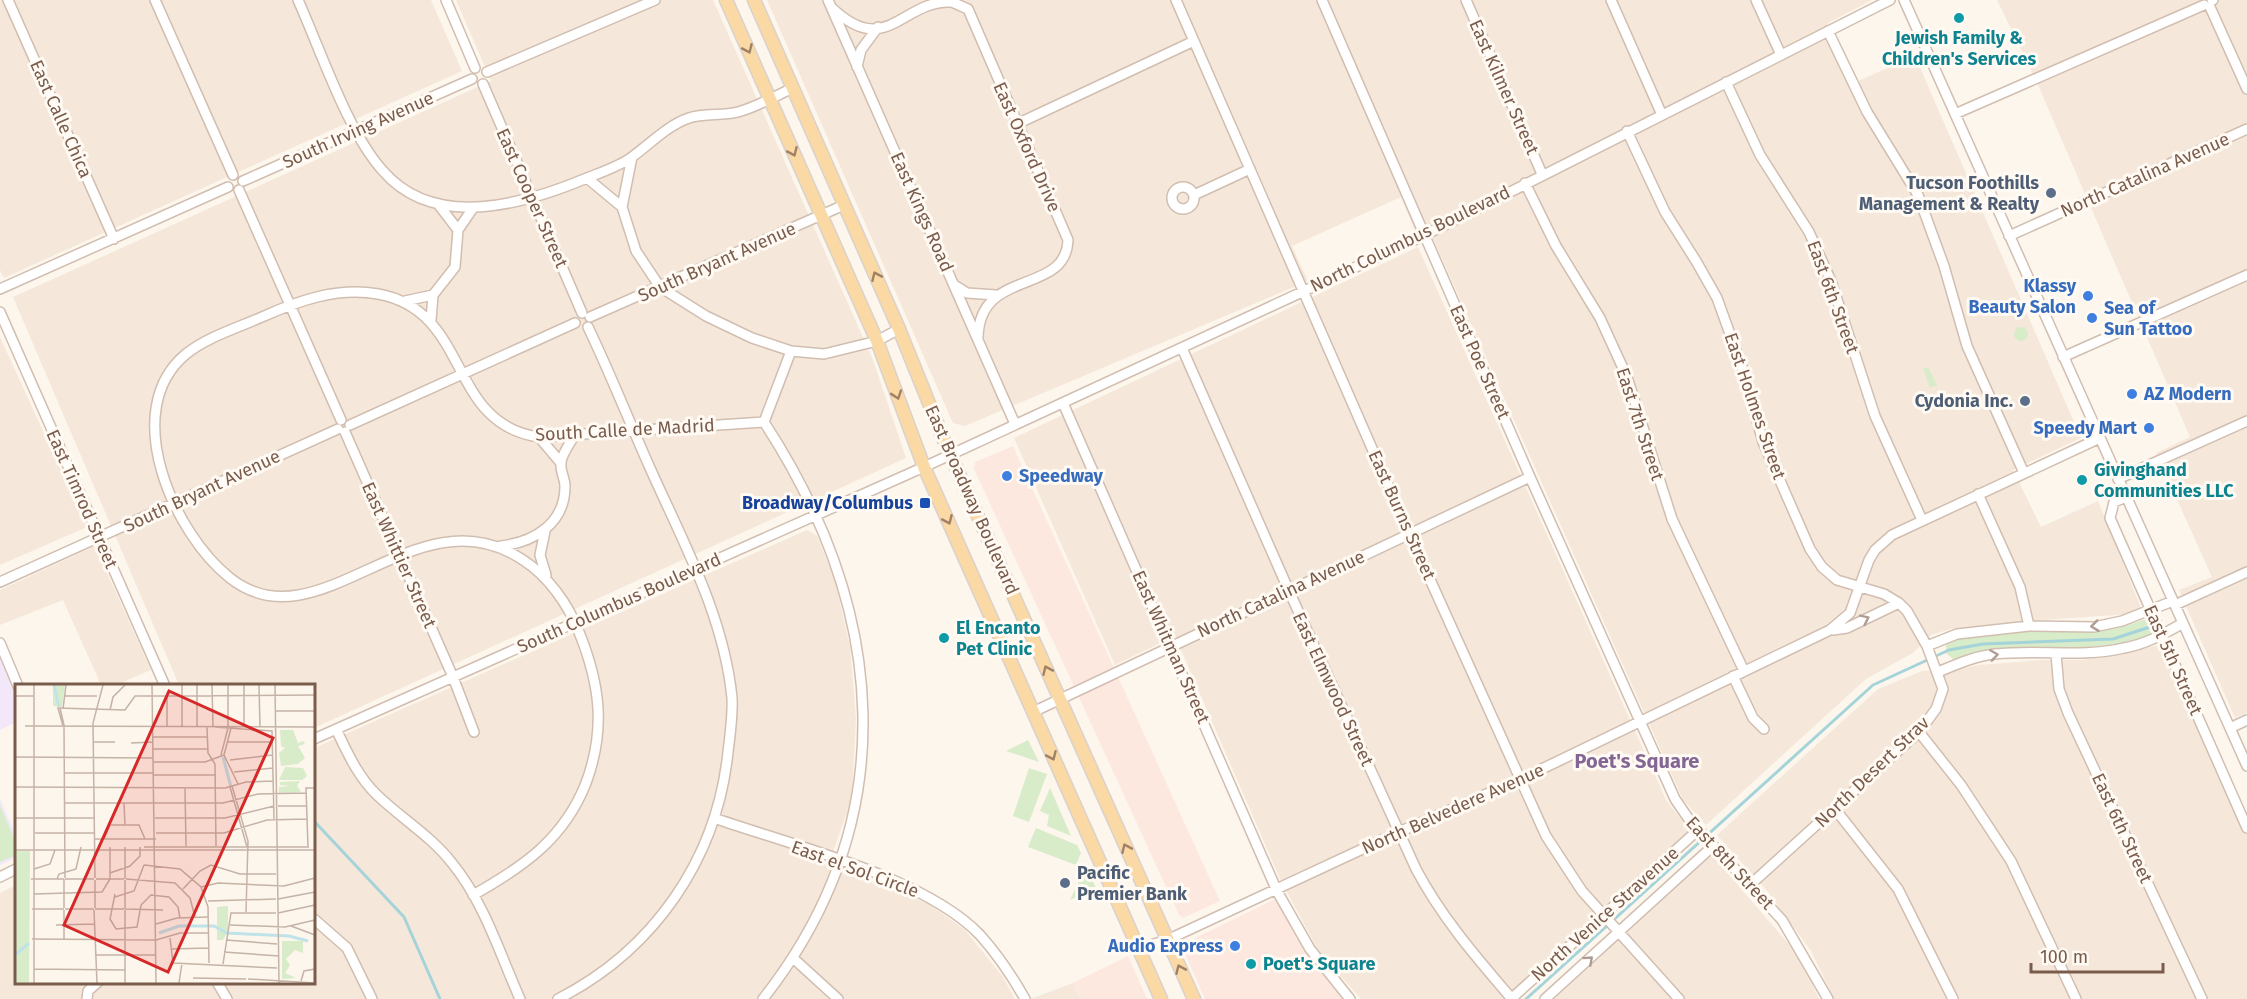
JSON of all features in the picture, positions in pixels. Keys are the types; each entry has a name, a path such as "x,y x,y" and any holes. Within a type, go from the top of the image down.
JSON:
{"main road":[{"name":"East Broadway Boulevard","path":"726,0 877,341 924,467 1161,999"},
{"name":"East Broadway Boulevard","path":"754,0 951,454 1194,999"}],"street":[{"name":"East Calle Chica","path":"8,0 114,238"},
{"path":"155,0 233,175"},
{"path":"298,0 356,130 384,172 421,199 438,204 473,208 531,199 587,178 632,157 648,143 688,118 739,112 793,88"},
{"path":"446,0 475,68"},
{"path":"488,72 655,0"},
{"name":"East Burns Street","path":"1176,0 1519,780 1562,865 1603,915 1679,999"},
{"name":"East Poe Street","path":"1322,0 1639,723"},
{"name":"East Kilmer Street","path":"1466,0 1542,174"},
{"path":"1611,0 1662,115"},
{"path":"1756,0 1782,55"},
{"name":"North Columbus Boulevard","path":"924,467 1425,235 1890,0"},
{"name":"East 5th Street","path":"1904,0 2247,766"},
{"name":"East Oxford Drive","path":"878,27 934,2 952,2 968,9 1068,240 1067,253 1058,266 996,295"},
{"path":"1955,114 2209,2 2247,89"},
{"path":"830,4 853,25 868,29 878,27"},
{"name":"East Kings Road","path":"830,4 1015,424"},
{"path":"857,67 861,50 878,27"},
{"path":"1828,32 1867,112 1918,195 1944,266 1967,346 2024,473"},
{"path":"1017,124 1194,41"},
{"path":"475,68 481,67 488,72"},
{"path":"475,68 472,79 477,84 483,84 487,80 488,72"},
{"name":"South Irving Avenue","path":"243,181 472,79"},
{"name":"East 6th Street","path":"1726,82 1760,155 1794,206 1822,261 1845,320 1875,416 1922,520"},
{"name":"East Cooper Street","path":"483,84 531,199 587,319 632,430 715,618 732,700 726,776 696,867 670,907 641,941 607,969 558,999"},
{"name":"North Catalina Avenue","path":"2009,236 2247,129"},
{"name":"East Holmes Street","path":"1627,131 1665,212 1717,298 1743,370 1763,442 1810,549 1822,567 1837,580 1861,586 1899,603"},
{"path":"632,157 622,207 636,251 660,287 706,316 752,338 791,351 824,354 877,341 899,330"},
{"path":"1194,195 1250,169"},
{"path":"233,175 240,176 243,181 239,190 232,190 228,187 228,178 233,175"},
{"path":"587,178 622,207"},
{"name":"East 7th Street","path":"1525,183 1556,246 1605,328 1641,417 1653,466 1672,519 1744,670"},
{"path":"0,289 228,187"},
{"name":"East Whittier Street","path":"239,190 453,677 474,732"},
{"path":"438,204 458,230"},
{"name":"South Bryant Avenue","path":"0,582 100,539 174,503 575,323 581,328 587,319 844,205"},
{"path":"430,320 433,295 455,267 458,230 473,208"},
{"path":"2063,357 2247,274"},
{"path":"956,286 967,293 996,295"},
{"name":"South Calle de Madrid","path":"500,547 440,541 399,555 344,583 293,596 270,595 240,586 220,570 197,546 174,503 157,451 154,426 155,403 169,376 184,355 212,339 289,305 329,294 355,291 405,301 430,320 449,346 483,410 514,431 539,437 765,422"},
{"path":"405,301 433,295"},
{"path":"978,337 981,314 996,295"},
{"name":"East Timrod Street","path":"0,312 164,684"},
{"name":"East Elmwood Street","path":"1182,348 1289,591 1399,832 1435,905 1460,940 1512,999"},
{"path":"763,999 793,958 827,899 856,805 862,759 858,645 847,597 816,515 792,464 765,422 791,351"},
{"name":"East Whitman Street","path":"1063,403 1277,891 1310,949 1350,999"},
{"path":"2118,479 2247,421"},
{"path":"561,463 575,434"},
{"path":"539,437 561,463 565,485 564,500 545,531 540,555 549,583"},
{"name":"North Belvedere Avenue","path":"1138,949 1167,940 1277,891 1399,832 1519,780 1830,630 1850,613 1875,550 1892,535 2100,438"},
{"name":"South Columbus Boulevard","path":"315,739 924,467"},
{"name":"North Catalina Avenue","path":"1033,712 1530,477"},
{"path":"1978,494 2020,587 2029,626"},
{"name":"East 5th Street","path":"2126,497 2114,502 2110,518 2247,828"},
{"path":"500,547 524,541 545,531"},
{"path":"473,895 518,870 548,845 573,813 586,781 598,740 599,702 592,664 575,623 549,583 536,568 500,547"},
{"path":"1927,646 1957,634 2029,626 2094,627 2122,621 2174,603 2247,572"},
{"path":"1899,603 1907,611 1927,646 1938,672 1964,661 1995,654 2056,654 2121,649 2162,635 2183,623"},
{"name":"North Belvedere Avenue","path":"1830,630 1847,628 1899,603"},
{"path":"0,644 17,684"},
{"name":"East 6th Street","path":"2056,654 2059,689 2068,713 2202,999"},
{"name":"North Desert Strav","path":"1750,885 1919,732 1936,709 1943,689 1938,672"},
{"path":"1733,676 1753,718 1764,729"},
{"path":"2230,728 2247,720"},
{"name":"East 8th Street","path":"1639,723 1675,799 1698,830 1782,920 1828,999"},
{"path":"336,729 366,783 443,852 473,895 520,999"},
{"path":"1919,732 1967,793 2011,861 2076,999"},
{"path":"1835,809 1898,889 1953,999"},
{"name":"East el Sol Circle","path":"714,818 919,891 952,912 979,934 1005,964 1025,999"},
{"name":"North Venice Stravenue","path":"1512,999 1698,830"},
{"name":"North Venice Stravenue","path":"1545,999 1713,846"},
{"path":"0,877 15,870"},
{"path":"315,920 347,948 372,999"},
{"path":"793,958 838,999"},
{"path":"218,984 227,999"}],"shaded area":[{"path":"0,0 431,0 462,71 4,278 0,270"},
{"path":"456,0 713,0 873,360 906,458 315,728 315,684 179,684 13,297 491,81"},
{"path":"767,0 1872,0 1828,23 1856,82 1915,56 2081,438 2013,470 2041,527 2098,501 2141,608 2131,614 2014,622 1951,629 1931,635 1913,653 1866,679 1706,825 1683,800 1427,225 1415,231 1401,197 1292,246 1308,281 965,426 953,423"},
{"path":"1997,0 2247,0 2247,713 2235,718 2179,590 2212,577 2156,453 2190,437 2038,85"},
{"path":"1418,247 1666,800 1689,830 1504,999 1361,999 1319,952 1280,879 1175,636 1115,665 1014,438"},
{"path":"0,337 87,527 0,565"},
{"path":"1013,446 1220,901 1183,918 1179,915 974,469 975,462"},
{"path":"807,530 817,536 835,580 850,647 856,718 852,798 827,869 880,885 929,904 965,930 1003,977 1015,999 0,999 0,893 15,886 15,984 315,984 315,748"},
{"path":"95,546 151,670 118,684 101,684 63,600 0,625 0,590"},
{"path":"0,643 15,684 15,722 0,730"},
{"path":"2159,645 2247,835 2247,999 1834,999 1811,951 1768,892 1717,835 1878,689 1922,671 1956,670 1978,665 2041,660 2082,660"},
{"path":"0,799 15,834 15,858 0,865"},
{"path":"1712,855 1799,956 1819,999 1554,999"},
{"path":"1277,898 1307,954 1346,999 1205,999 1181,945"},
{"path":"1128,956 1147,999 1080,999 1073,983"},
{"path":"1073,983 1080,999 1030,999"}],"green space":[{"path":"2021,327 2026,329 2028,334 2026,339 2021,341 2016,339 2014,334 2016,329"},
{"path":"1928,367 1937,385 1930,388 1923,369"},
{"path":"2151,620 2156,628 2155,633 2105,646 2003,650 1978,653 1954,660 1946,653 1946,645 1958,638 1975,634 2102,630"},
{"path":"1028,740 1039,762 1006,751"},
{"path":"1029,768 1047,774 1029,822 1013,816"},
{"path":"1050,788 1071,836 1047,826 1049,815 1040,811"},
{"path":"0,805 15,841 15,855 0,862"},
{"path":"1036,828 1077,845 1081,853 1076,865 1028,847"},
{"path":"1086,866 1096,888 1070,900"}],"waterway":[{"path":"1526,999 1873,685 1949,650 1983,644 2113,639 2153,626"},
{"path":"315,822 404,917 440,999"}],"place":[{"name":"Jewish Family & Children's Services","path":"1959,18"},
{"name":"Tucson Foothills Management & Realty","path":"2051,193"},
{"name":"Klassy Beauty Salon","path":"2088,296"},
{"name":"Sea of Sun Tattoo","path":"2092,318"},
{"name":"AZ Modern","path":"2132,394"},
{"name":"Cydonia Inc.","path":"2025,401"},
{"name":"Speedy Mart","path":"2149,428"},
{"name":"Speedway","path":"1007,476"},
{"name":"Givinghand Communities LLC","path":"2082,480"},
{"name":"Broadway/Columbus","path":"925,503"},
{"name":"El Encanto Pet Clinic","path":"944,638"},
{"name":"Pacific Premier Bank","path":"1065,883"},
{"name":"Audio Express","path":"1235,946"},
{"name":"Poet's Square","path":"1251,964"}],"district":[{"name":"Poet's Square","path":"1637,761"}]}
